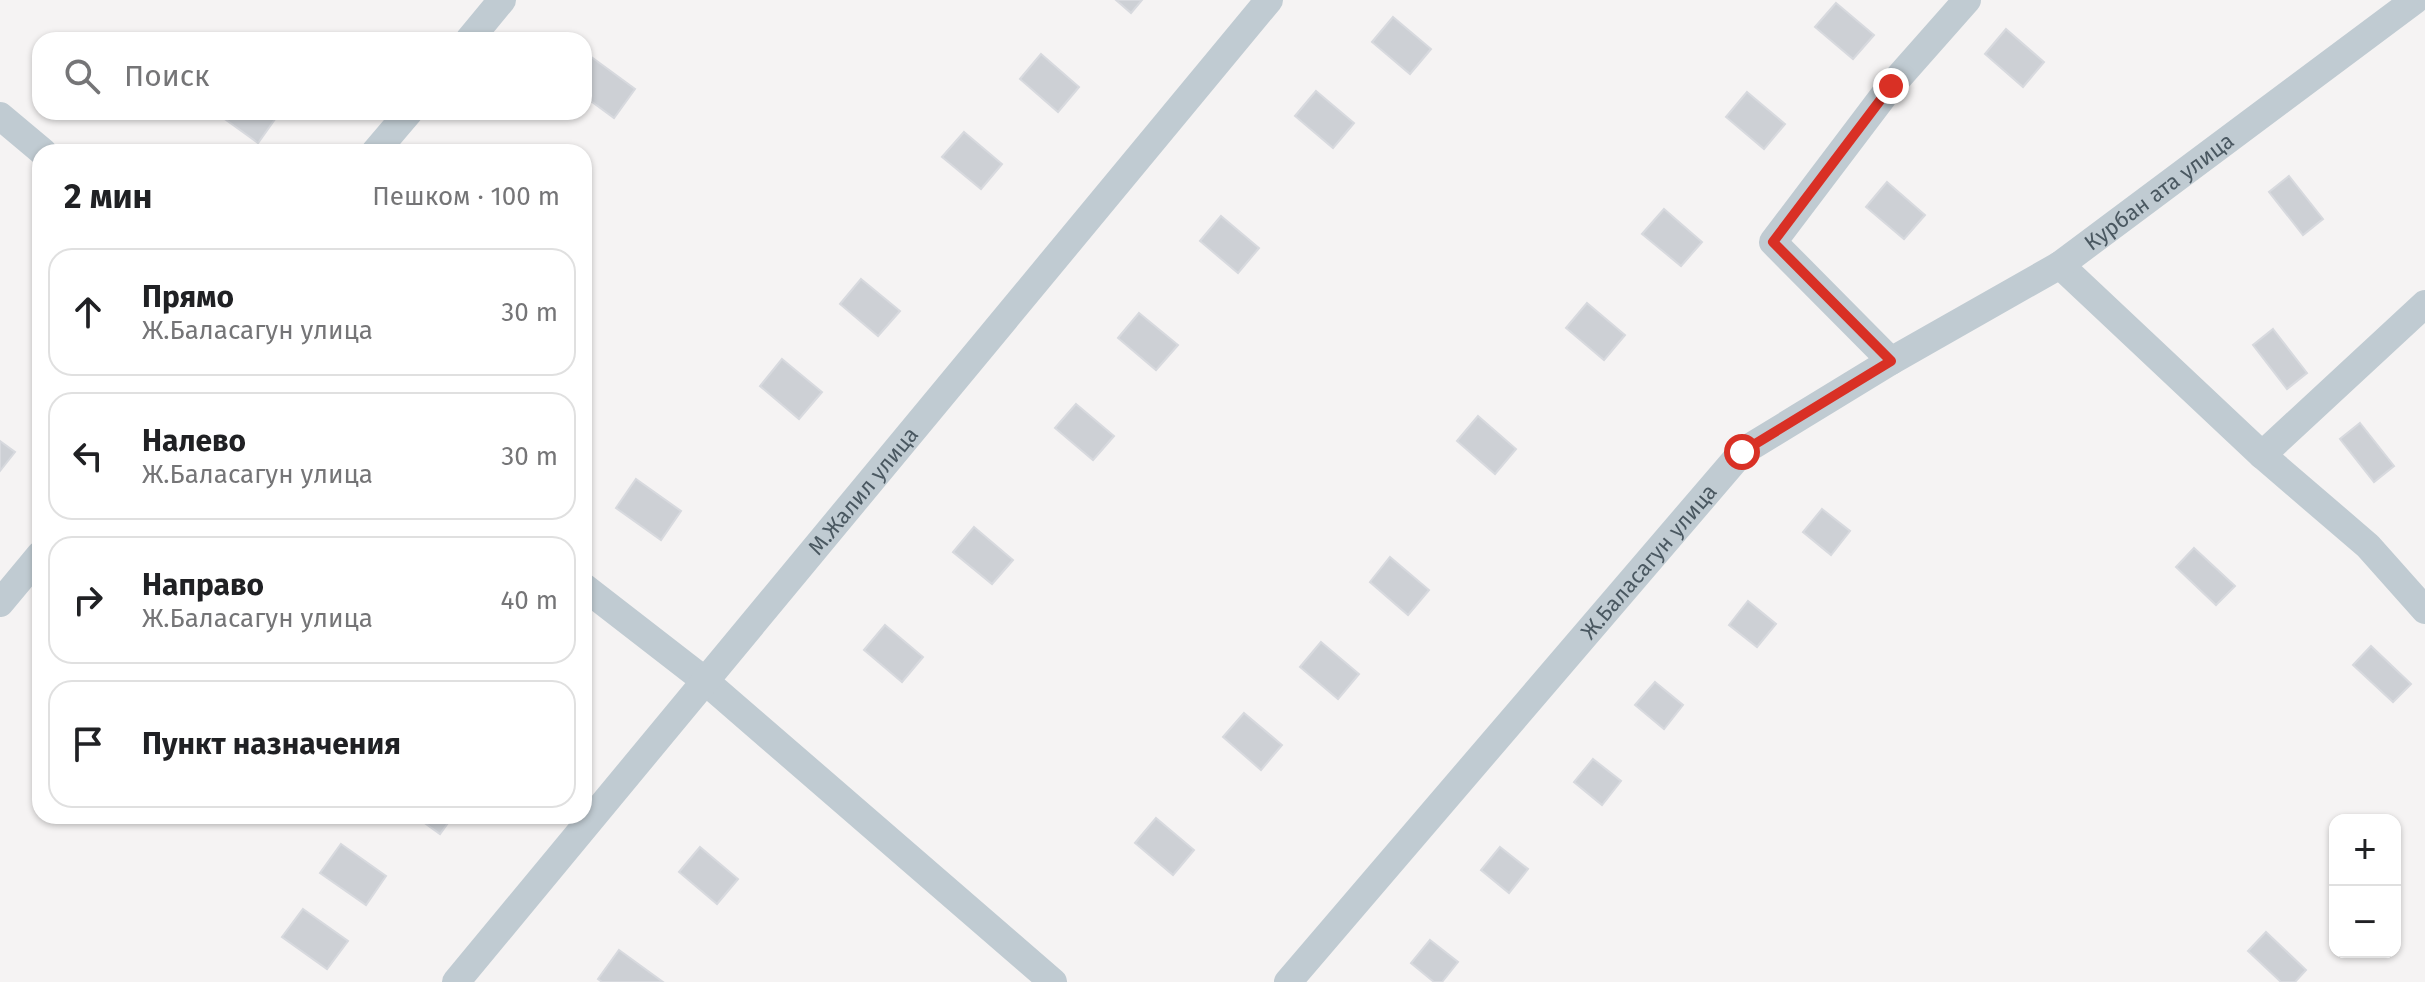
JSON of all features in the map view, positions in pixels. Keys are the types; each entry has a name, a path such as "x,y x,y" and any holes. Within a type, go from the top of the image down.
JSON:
{"street":[{"path":"476,32 502,0"},
{"name":"М.Жалил улица","path":"592,816 1269,0"},
{"path":"1891,361 1773,242 1891,86 1967,0"},
{"name":"Курбан ата улица","path":"1891,361 2060,265 2415,0"},
{"path":"0,116 33,144"},
{"path":"382,144 402,120"},
{"path":"2060,265 2262,455 2368,546 2425,610"},
{"path":"2262,455 2425,304"},
{"name":"Ж.Баласагун улица","path":"1288,982 1742,452 1891,361"},
{"path":"0,603 32,565"},
{"path":"592,593 704,680 1053,982"},
{"name":"М.Жалил улица","path":"456,982 586,824"}],"building":[{"path":"1116,0 1142,0 1131,13"},
{"path":"1836,3 1874,35 1853,59 1815,27"},
{"path":"1393,17 1431,49 1410,74 1372,42"},
{"path":"2006,29 2044,62 2023,87 1985,54"},
{"path":"1041,54 1079,87 1058,112 1020,79"},
{"path":"592,57 635,89 614,118 592,102"},
{"path":"1316,91 1354,123 1333,148 1295,116"},
{"path":"1747,92 1785,124 1764,149 1726,117"},
{"path":"226,120 274,120 258,143"},
{"path":"964,132 1002,164 981,189 942,157"},
{"path":"2289,176 2323,219 2303,235 2269,192"},
{"path":"1887,182 1925,215 1904,239 1866,207"},
{"path":"1664,209 1702,242 1681,266 1642,234"},
{"path":"1221,216 1259,248 1238,273 1200,241"},
{"path":"861,279 900,311 878,336 840,304"},
{"path":"1587,303 1625,335 1604,360 1566,328"},
{"path":"1139,313 1178,345 1156,370 1118,338"},
{"path":"2273,329 2307,373 2287,389 2253,345"},
{"path":"782,359 822,392 799,419 760,386"},
{"path":"1076,404 1114,436 1093,460 1055,428"},
{"path":"1478,416 1516,449 1495,474 1457,441"},
{"path":"2360,423 2394,466 2374,482 2340,439"},
{"path":"0,441 15,452 0,471"},
{"path":"636,479 681,511 661,540 616,508"},
{"path":"1822,509 1850,531 1831,555 1803,532"},
{"path":"974,527 1013,560 992,584 953,552"},
{"path":"2194,548 2235,586 2216,605 2176,567"},
{"path":"1390,557 1429,590 1408,615 1370,582"},
{"path":"1748,601 1776,624 1757,647 1729,625"},
{"path":"885,625 923,657 902,682 864,650"},
{"path":"1321,642 1359,674 1338,699 1300,667"},
{"path":"2371,646 2411,684 2393,702 2353,665"},
{"path":"1655,682 1683,705 1664,729 1635,705"},
{"path":"1244,713 1282,745 1261,770 1223,737"},
{"path":"1593,759 1621,781 1602,805 1574,782"},
{"path":"1156,818 1194,850 1173,875 1135,843"},
{"path":"426,824 447,824 440,834"},
{"path":"341,844 386,876 366,905 320,873"},
{"path":"700,847 738,879 717,904 679,872"},
{"path":"1500,847 1528,869 1509,893 1481,870"},
{"path":"303,909 348,941 327,969 282,937"},
{"path":"2266,932 2306,970 2295,982 2281,982 2248,951"},
{"path":"1430,940 1458,962 1442,982 1434,982 1411,963"},
{"path":"619,950 663,982 602,982 598,979"}],"route":[{"path":"1742,452 1891,361 1773,242 1891,86"}]}
